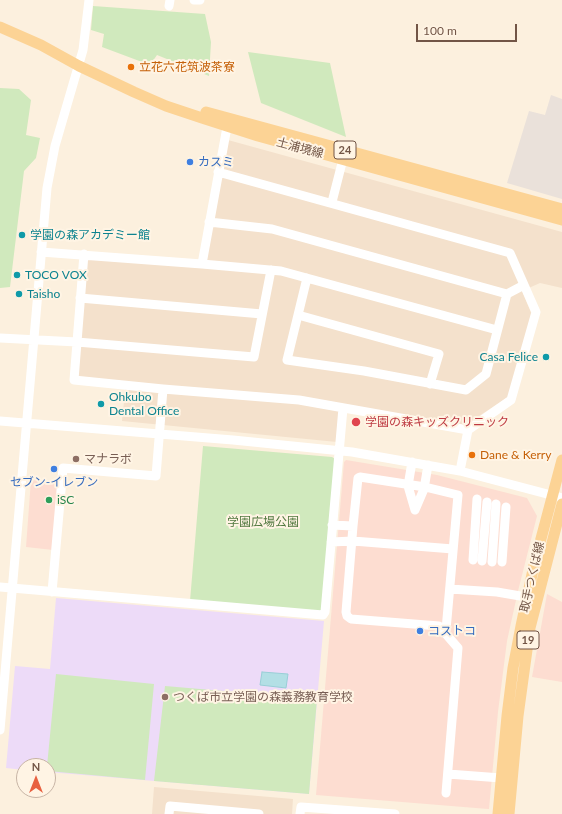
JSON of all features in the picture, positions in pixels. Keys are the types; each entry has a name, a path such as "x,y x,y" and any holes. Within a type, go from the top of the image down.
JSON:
{"main road":[{"name":"24","path":"0,27 41,45 79,66"},
{"name":"土浦境線","path":"79,66 166,106 227,127 562,220"},
{"name":"土浦境線","path":"134,92 168,99 213,115 318,142 396,165 562,209"},
{"name":"取手つくば線","path":"498,814 513,668 526,597 534,565 557,497 562,460"},
{"name":"取手つくば線","path":"508,814 518,716 529,635 562,504"}],"street":[{"path":"0,730 41,252 50,171 60,126 83,50 89,0"},
{"path":"194,0 200,0"},
{"path":"202,264 227,127"},
{"path":"332,202 343,159"},
{"path":"218,172 332,202 510,253 536,312 511,400 468,430 460,471"},
{"path":"210,222 272,229 507,294 524,285"},
{"path":"41,252 84,254 270,270 307,278 497,330"},
{"path":"84,254 74,380 299,400 468,430"},
{"path":"0,338 77,342 254,357 270,270"},
{"path":"307,278 287,360 364,371 466,390 486,374 507,294"},
{"path":"80,298 262,314"},
{"path":"298,315 439,354 430,384"},
{"path":"52,592 63,468 156,476 163,389"},
{"path":"0,587 324,615 343,408"},
{"path":"0,421 339,450 460,471 557,497"},
{"path":"412,462 409,484 415,510 425,487 428,465"},
{"path":"446,630 458,495 409,484 360,477 358,478 346,612 347,616 351,619 439,626 458,648 446,793"},
{"path":"473,560 477,499"},
{"path":"482,561 487,502"},
{"path":"496,504 497,562 506,507"},
{"path":"332,525 353,526"},
{"path":"331,542 353,541 453,549"},
{"path":"450,589 497,592 526,597"},
{"path":"448,774 501,778"},
{"path":"169,814 170,806 259,814"},
{"path":"300,814 301,807 395,814"}],"shaded area":[{"path":"551,95 562,99 562,199 507,183 529,111 545,115"},
{"path":"228,140 562,232 562,288 540,283 522,291 532,315 508,397 464,426 338,409 340,413 337,442 122,421 126,382 79,378 77,375 86,259 204,267"},
{"name":"コストコ","path":"346,460 437,475 527,498 537,516 507,641 498,712 489,809 316,795 344,462"},
{"path":"31,480 59,482 53,550 26,547"},
{"path":"547,594 562,602 562,682 532,677"},
{"name":"つくば市立学園の森義務教育学校","path":"56,598 324,621 309,794 56,773 56,758 16,758 16,769 6,768 15,666 50,669"},
{"path":"154,787 293,799 292,814 152,814"}],"green space":[{"path":"93,6 205,14 211,42 209,76 157,55 150,65 102,47 104,34 91,30"},
{"path":"248,52 330,63 346,137 261,103"},
{"path":"0,88 19,89 31,100 26,135 40,138 36,158 24,171 10,287 0,288"},
{"name":"学園広場公園","path":"203,446 332,457 335,459 322,610 190,601"},
{"path":"56,674 154,684 145,780 56,772 56,758 48,758"},
{"path":"165,686 317,699 309,794 154,781"}],"water":[{"path":"262,672 288,674 286,688 260,685"}],"place":[{"name":"立花六花筑波茶寮","path":"131,67"},
{"name":"カスミ","path":"190,162"},
{"name":"学園の森アカデミー館","path":"22,235"},
{"name":"TOCO VOX","path":"17,275"},
{"name":"Taisho","path":"19,294"},
{"name":"Casa Felice","path":"546,357"},
{"name":"Ohkubo Dental Office","path":"101,404"},
{"name":"学園の森キッズクリニック","path":"356,422"},
{"name":"Dane & Kerry","path":"472,455"},
{"name":"マナラボ","path":"76,459"},
{"name":"セブン-イレブン","path":"54,469"},
{"name":"iSC","path":"49,500"},
{"name":"コストコ","path":"420,631"},
{"name":"つくば市立学園の森義務教育学校","path":"165,697"}]}
